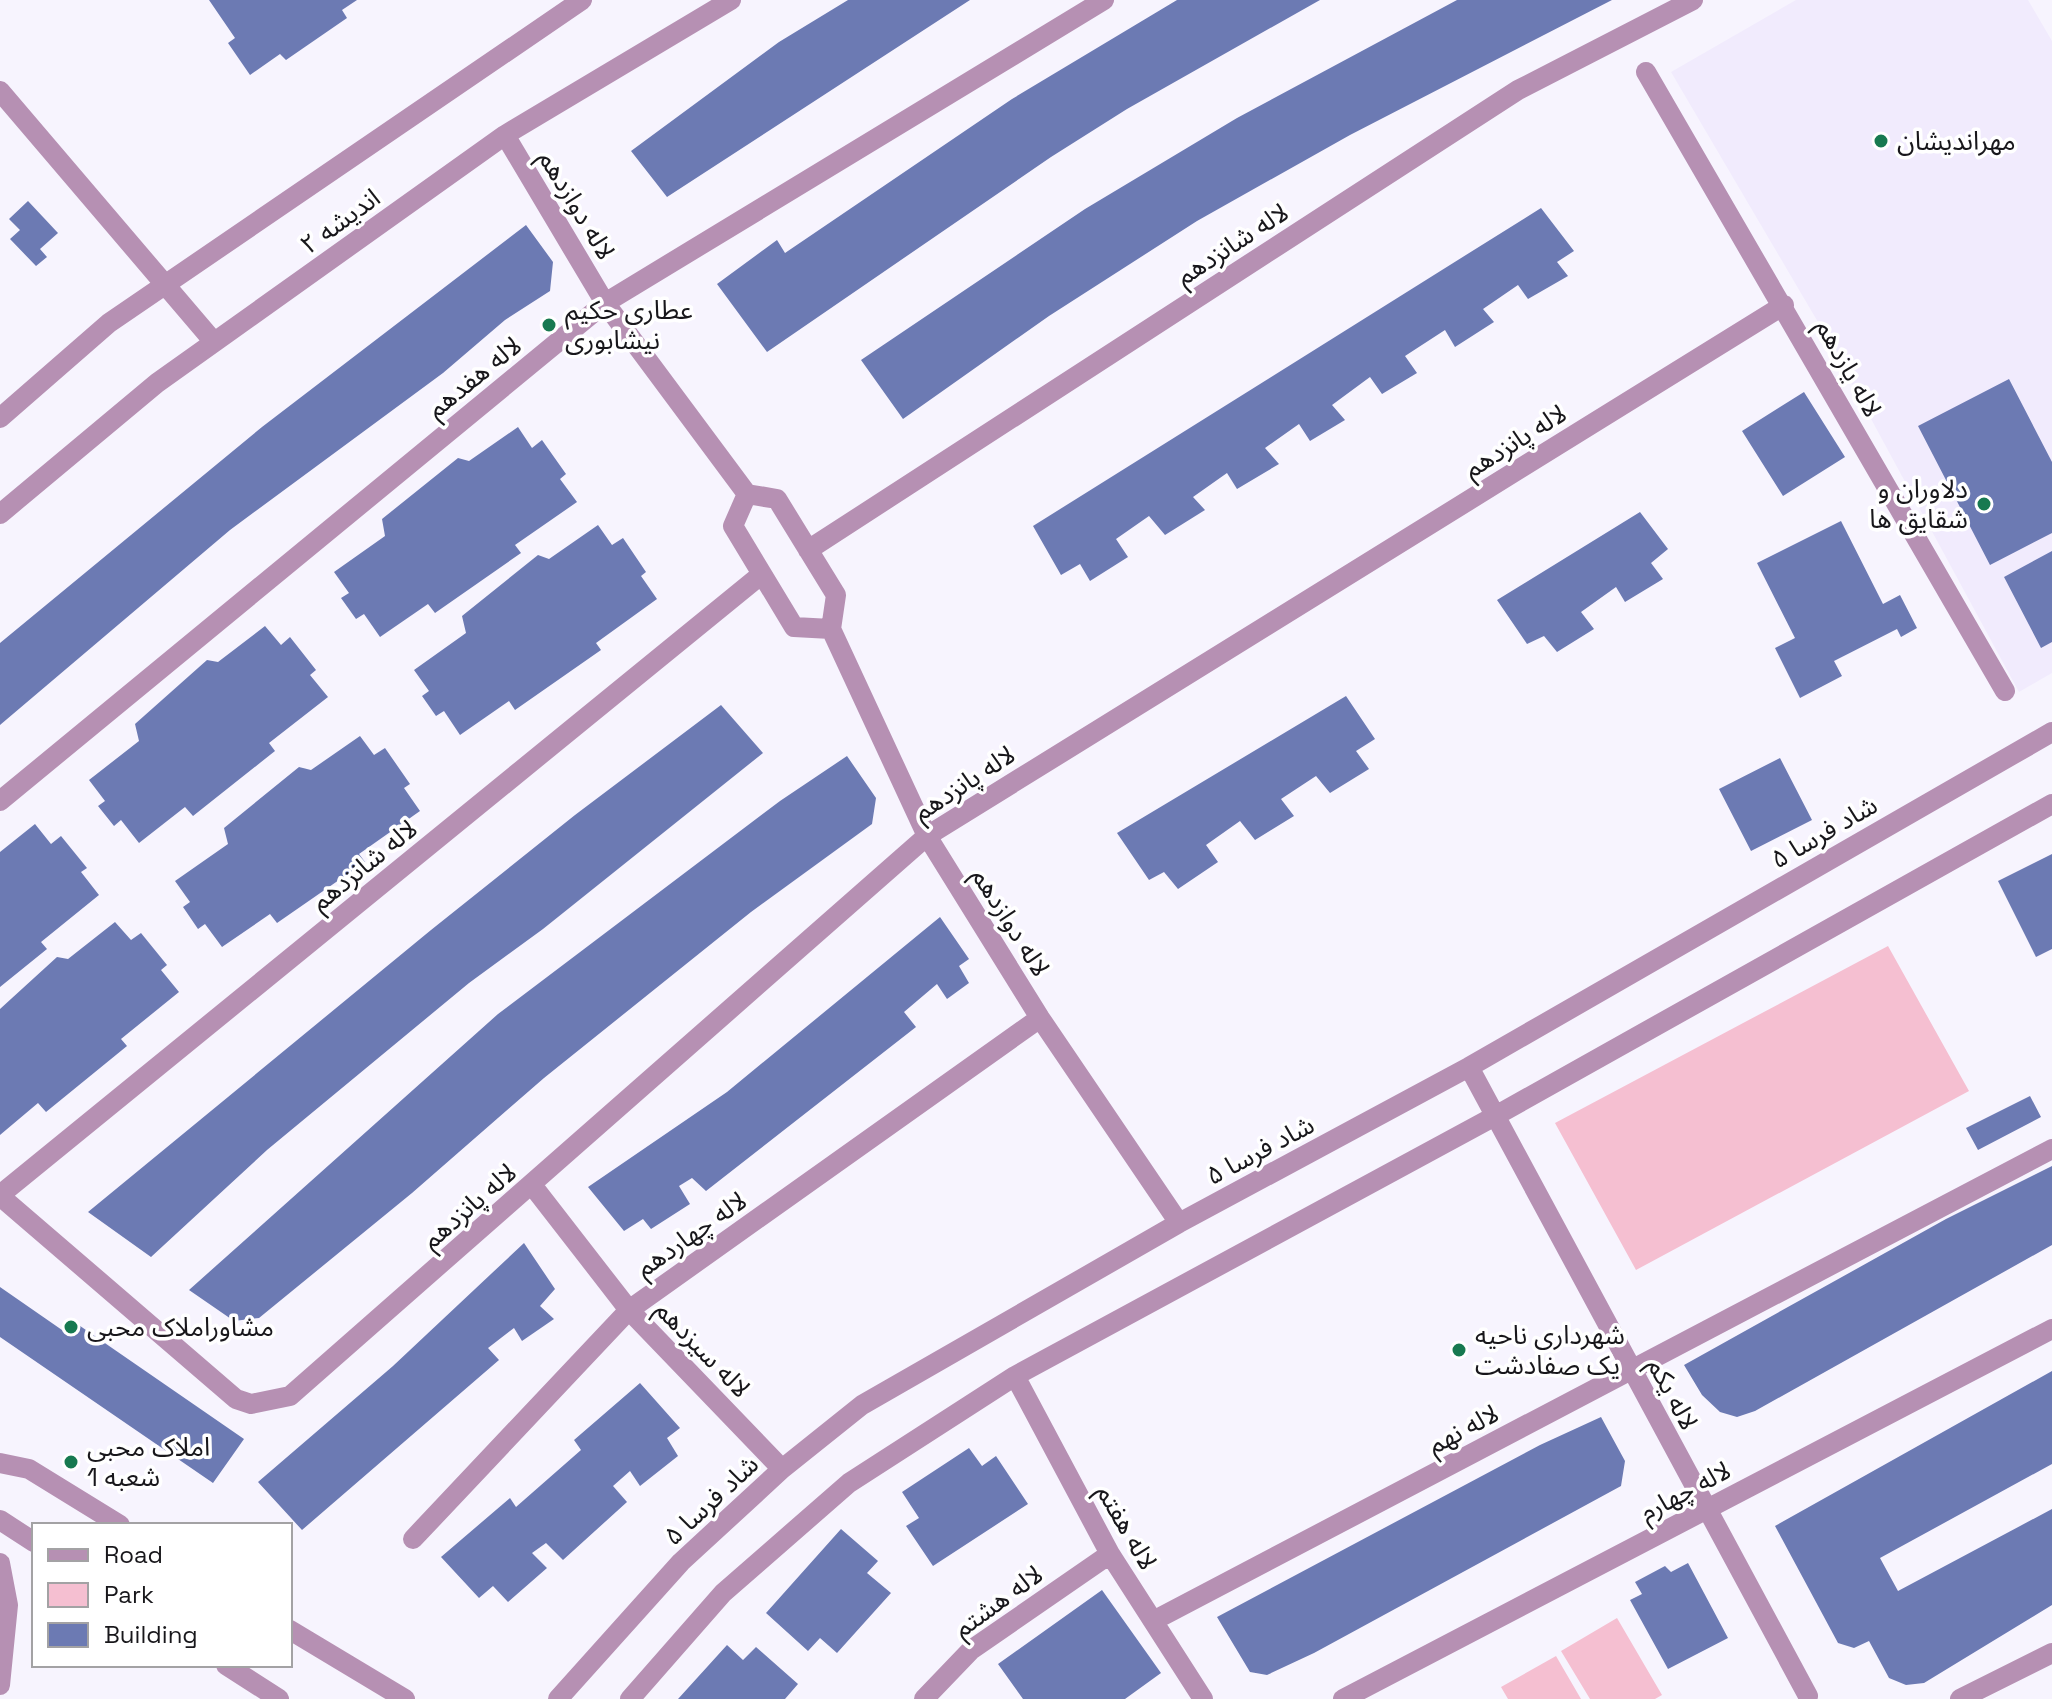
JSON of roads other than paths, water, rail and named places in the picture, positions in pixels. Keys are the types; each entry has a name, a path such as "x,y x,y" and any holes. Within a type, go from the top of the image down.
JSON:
{"street":[{"name":"اندیشه ۲","path":"0,418 109,323 582,0"},
{"name":"اندیشه ۲","path":"0,514 157,383 505,135 731,0"},
{"name":"لاله هفدهم","path":"0,801 605,303 1104,0"},
{"name":"لاله شانزدهم","path":"808,550 1518,90 1693,0"},
{"name":"لاله یازدهم","path":"1646,72 1784,305 2005,691"},
{"path":"0,91 167,283 214,342"},
{"name":"لاله دوازدهم","path":"505,135 605,303 747,494"},
{"name":"لاله پانزدهم","path":"0,1196 236,1399 251,1404 290,1396 927,836 1784,305"},
{"path":"747,494 777,499 808,550 836,595 831,629 794,627 733,526 747,494"},
{"name":"لاله شانزدهم","path":"0,1196 762,574"},
{"name":"لاله دوازدهم","path":"831,629 927,836 1040,1018 1179,1223"},
{"name":"شاد فرسا ۵","path":"558,1699 681,1562 782,1469 862,1405 1179,1223 1469,1067 2052,732"},
{"path":"630,1699 723,1593 849,1483 1015,1376 1497,1115 2052,804"},
{"name":"لاله چهاردهم","path":"413,1539 629,1310 1040,1018"},
{"name":"لاله یکم","path":"1469,1067 1630,1370 1814,1698"},
{"name":"لاله نهم","path":"1153,1621 2052,1149"},
{"name":"لاله سیزدهم","path":"532,1185 629,1310 782,1469"},
{"name":"لاله چهارم","path":"1343,1699 2052,1329"},
{"name":"لاله هفتم","path":"1015,1376 1110,1554 1203,1699"},
{"path":"0,1463 29,1469 117,1523"},
{"path":"0,1520 32,1541"},
{"name":"لاله هشتم","path":"924,1699 971,1650 1110,1554"},
{"path":"0,1563 8,1605 0,1685"},
{"path":"292,1631 405,1699"},
{"path":"1960,1699 2052,1653"},
{"path":"229,1667 279,1699"}],"place":[{"name":"مهراندیشان","path":"1881,141"},
{"name":"عطاری حکیم نیشابوری","path":"549,325"},
{"name":"دلاوران و شقایق ها","path":"1984,504"},
{"name":"مشاوراملاک محبی","path":"71,1327"},
{"name":"شهرداری ناحیه یک صفادشت","path":"1459,1350"},
{"name":"املاک محبی شعبه 1","path":"71,1462"}]}
